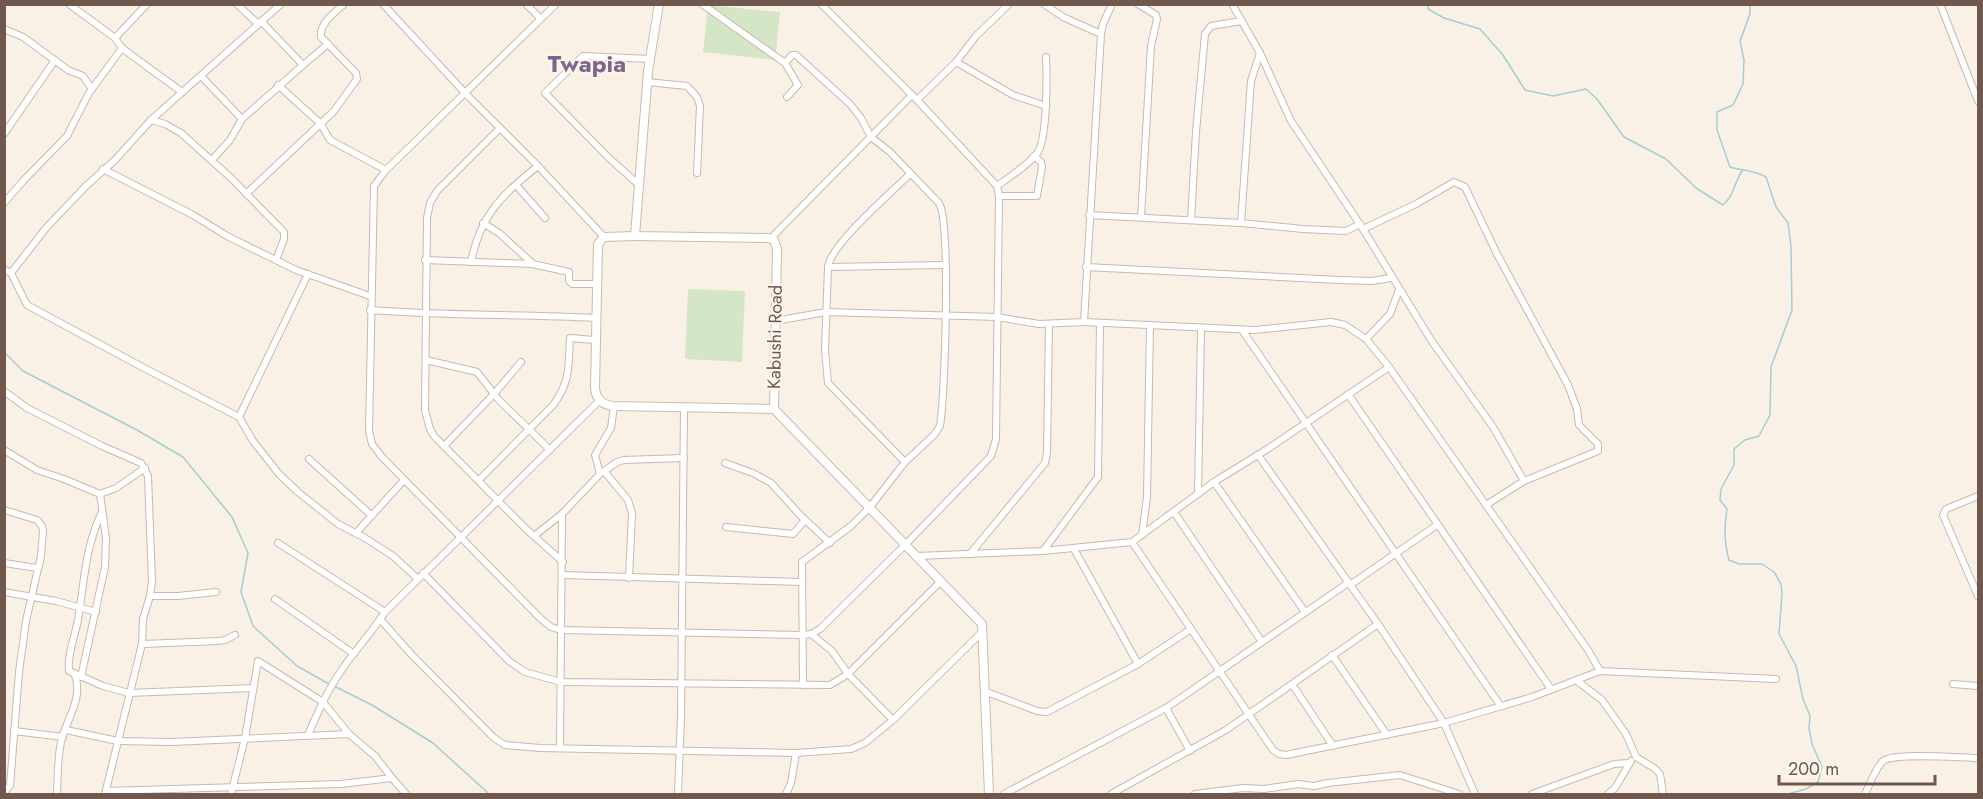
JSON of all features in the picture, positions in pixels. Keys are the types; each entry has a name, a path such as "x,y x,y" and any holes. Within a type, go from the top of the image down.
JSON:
{"main road":[{"path":"635,236 647,82 659,4"},
{"path":"771,238 604,237 598,244 595,388 599,401 614,406 774,409"},
{"name":"Kabushi Road","path":"771,238 776,243 777,249 774,409 979,620 984,630"},
{"path":"984,630 984,691 989,795"}],"street":[{"path":"69,4 115,38 122,48 182,92"},
{"path":"115,38 147,4"},
{"path":"237,4 260,22 303,65"},
{"path":"281,4 151,120 115,160 103,169 46,228 8,271 27,304 239,417 247,434 279,474 318,510 393,556 417,578"},
{"path":"246,194 321,124 348,94 358,76 321,37 321,28 344,4"},
{"path":"383,4 604,237"},
{"path":"526,4 540,18"},
{"path":"556,4 376,180 372,198 370,296 369,431 372,444 404,480 551,627 561,630 802,634 811,634 820,629 906,544 993,451 996,439 999,196 997,186 915,98 821,4"},
{"path":"702,4 785,63 798,85 788,97"},
{"path":"771,238 871,137 956,62 976,36 1009,4"},
{"path":"1044,4 1101,34"},
{"path":"1084,322 1101,34 1112,4"},
{"path":"1138,4 1156,15 1157,19 1151,46 1141,217"},
{"path":"1232,4 1260,53 1291,121 1361,226 1441,356 1493,427 1524,481"},
{"path":"1940,4 1978,101"},
{"path":"1191,220 1205,34 1211,26 1242,21"},
{"path":"4,29 23,38 68,70 83,76 92,89"},
{"path":"212,160 230,140 242,119 328,44"},
{"path":"4,203 67,136 92,89 122,48"},
{"path":"1241,223 1251,81 1260,53"},
{"path":"785,63 793,54 797,56 850,104 871,137 890,152 942,208 945,266 940,426 934,435 906,462 870,507 830,543 802,562 802,685"},
{"path":"638,184 545,93 583,56 650,59"},
{"path":"997,186 1034,156 1040,148 1046,106 1046,57"},
{"path":"4,134 55,60"},
{"path":"956,62 1013,95 1046,106"},
{"path":"201,76 242,119"},
{"path":"647,82 687,86 697,97 700,106 697,173"},
{"path":"278,86 321,124 330,140 386,170"},
{"path":"151,120 172,127 212,160 284,232 285,239 276,260"},
{"path":"500,128 437,191 430,203 425,261 426,417 430,429 444,446 563,562"},
{"path":"999,196 1037,196 1042,167 1041,162 1034,156"},
{"path":"471,262 477,235 483,223 495,206 516,184 538,166"},
{"path":"103,169 193,215 227,237 308,274 370,296"},
{"path":"906,462 828,383 825,350 830,256 846,237 910,174"},
{"path":"1089,215 1346,231 1416,204 1454,182 1459,183 1469,193 1497,254 1568,385 1577,409 1581,429 1595,440 1599,447 1598,451 1524,481 1486,505"},
{"path":"516,184 545,218"},
{"path":"483,223 499,233 532,264"},
{"path":"425,261 532,264 569,272 572,284 596,284"},
{"path":"828,267 945,266"},
{"path":"1086,267 1340,280 1372,281 1391,278"},
{"path":"239,417 308,274"},
{"path":"1366,339 1390,314 1399,290"},
{"path":"370,310 426,314 596,318"},
{"path":"775,321 826,312 997,317 1049,324 1084,322 1201,329 1264,330 1317,322 1331,322 1345,326 1366,339 1389,367 1600,670"},
{"path":"1043,551 1098,477 1100,323"},
{"path":"970,554 1045,463 1049,324"},
{"path":"1142,535 1147,497 1150,326"},
{"path":"1198,494 1201,329"},
{"path":"1242,330 1500,705"},
{"path":"478,480 554,404 563,391 568,377 570,338 596,340"},
{"path":"426,360 475,370 494,394 550,450"},
{"path":"444,446 494,394 520,362"},
{"path":"917,555 1043,551 1132,542 1214,482 1389,367"},
{"path":"4,391 27,408 102,446 134,459 145,468 148,476 151,506 150,596 143,619 142,644 106,793 231,791 392,778"},
{"path":"1348,394 1551,689"},
{"path":"308,735 342,669 385,612 599,401"},
{"path":"614,406 611,428 595,455 602,472 628,500 632,513 629,578"},
{"path":"678,795 684,407"},
{"path":"4,450 37,470 100,494 116,488 145,468"},
{"path":"1257,455 1378,624 1444,723 1475,795"},
{"path":"534,536 562,514 602,472 617,462 684,458"},
{"path":"309,459 371,515"},
{"path":"725,463 753,473 771,483 830,543"},
{"path":"356,533 404,480"},
{"path":"1214,482 1305,612"},
{"path":"57,795 63,737 76,697 78,676 96,612 105,567 106,538 100,494"},
{"path":"1978,496 1946,509 1943,515 1978,596"},
{"path":"4,510 31,517 42,526 42,546 21,652 10,786 4,792"},
{"path":"1174,512 1262,642"},
{"path":"101,514 87,552 80,606 68,668 71,673 129,693 253,688"},
{"path":"560,748 562,514"},
{"path":"726,527 793,534 805,520"},
{"path":"1004,795 1166,708 1437,525"},
{"path":"1132,542 1273,750 1279,754 1286,755 1444,723 1532,697 1600,670 1776,679"},
{"path":"278,543 385,612"},
{"path":"1074,549 1138,664"},
{"path":"4,563 37,568"},
{"path":"423,573 518,668 533,675 561,682 681,684 830,684 848,674 941,581"},
{"path":"563,575 801,582"},
{"path":"4,592 80,606 96,612"},
{"path":"150,596 216,592"},
{"path":"275,599 354,654"},
{"path":"380,619 411,654 499,742 524,747 796,753 851,749 865,743 893,720 984,630"},
{"path":"1111,795 1250,714 1378,624"},
{"path":"984,691 1037,711 1047,712 1138,664 1191,629"},
{"path":"142,644 218,641 235,634"},
{"path":"811,634 832,651 848,674 893,720"},
{"path":"1332,655 1387,735"},
{"path":"231,791 245,738 258,661 323,702 349,734 375,756 406,795"},
{"path":"1576,680 1602,700 1626,734 1636,757 1660,774 1662,795"},
{"path":"1292,684 1333,746"},
{"path":"1953,684 1978,686"},
{"path":"1166,708 1190,751"},
{"path":"66,730 118,741 171,742 349,734"},
{"path":"14,731 63,737"},
{"path":"786,795 791,783 796,753"},
{"path":"1864,795 1881,764 1888,759 1904,756 1978,758"},
{"path":"1608,795 1616,788 1629,763 1636,757"},
{"path":"1532,795 1614,764 1629,763"},
{"path":"1195,795 1243,788 1264,789 1298,784 1314,786 1400,775 1459,795"}],"green space":[{"path":"708,5 780,12 775,60 703,52"},
{"path":"688,289 745,291 742,362 685,359"}],"waterway":[{"path":"1428,4 1428,9 1444,18 1480,29 1503,55 1525,90 1553,96 1586,89 1597,99 1624,137 1666,159 1696,188 1723,205 1729,198 1742,171"},
{"path":"1750,4 1750,14 1740,41 1744,60 1743,84 1733,105 1717,112 1717,130 1730,167 1766,177 1776,207 1788,223 1791,246 1792,310 1771,367 1770,415 1759,436 1745,440 1734,449 1734,465 1721,489 1720,500 1727,509 1725,535 1729,560 1739,564 1762,564 1774,572 1781,584 1779,634 1796,666 1803,699 1810,716 1809,728 1812,744 1822,767 1818,782 1806,789 1788,794"},
{"path":"4,352 23,371 137,430 183,457 232,517 248,553 241,592 253,626 297,666 329,684"},
{"path":"334,686 372,705 433,743 489,794"}],"district":[{"name":"Twapia","path":"587,63"}]}
